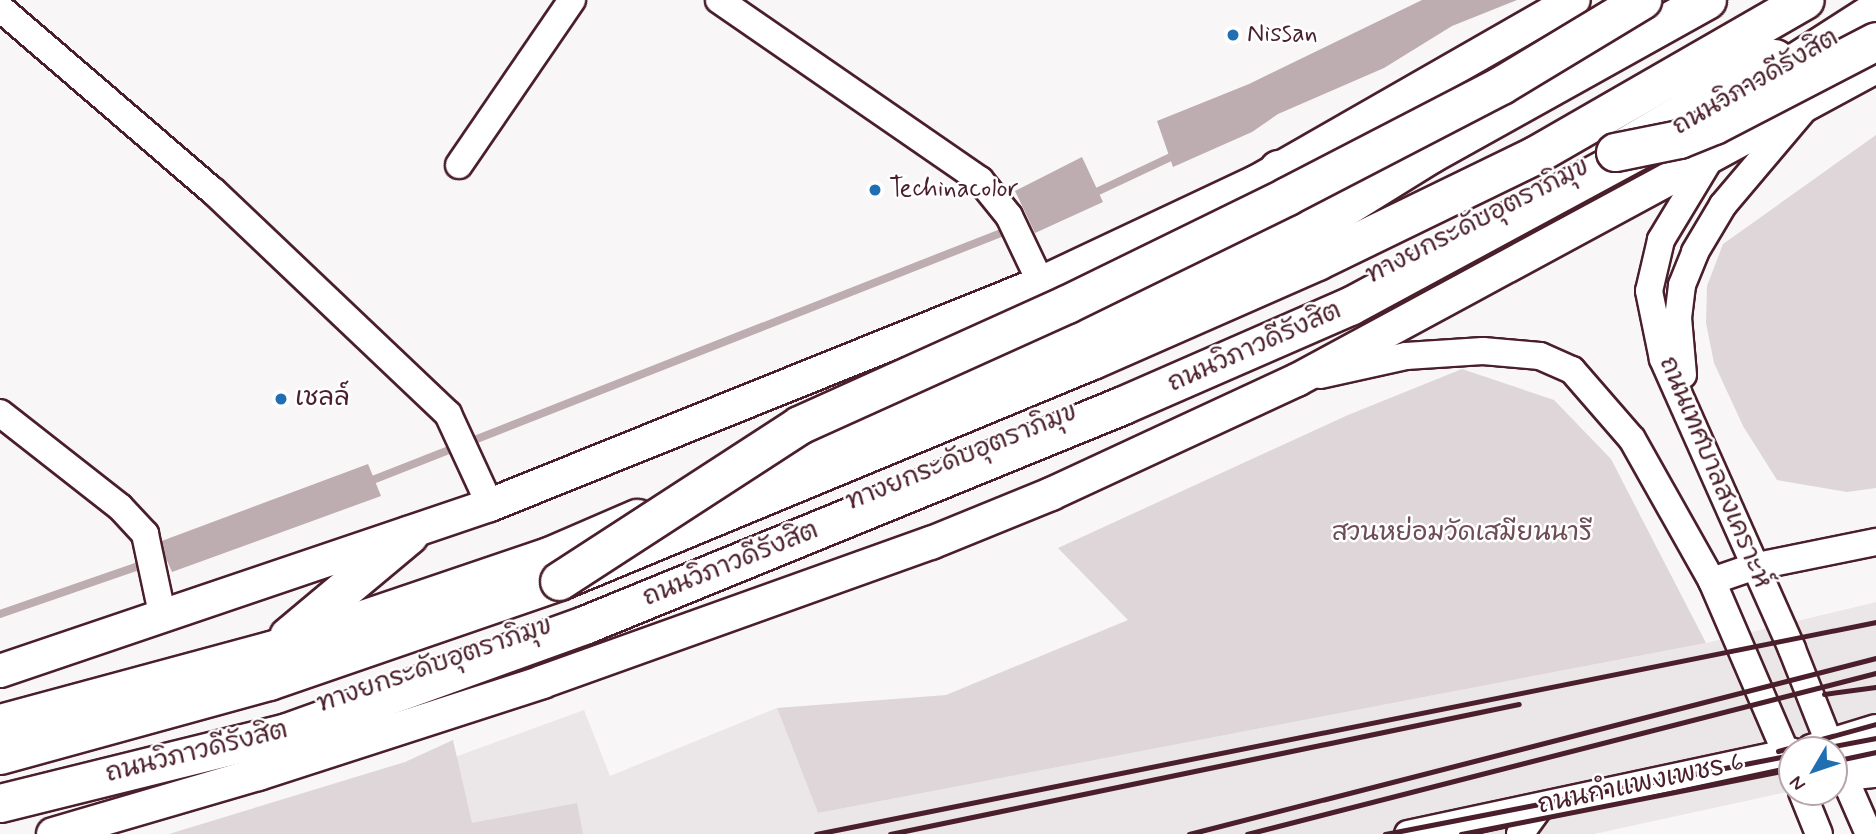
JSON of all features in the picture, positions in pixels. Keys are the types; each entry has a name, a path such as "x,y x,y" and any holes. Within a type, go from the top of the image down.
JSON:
{"highway":[{"path":"559,581 799,425 1067,304 1287,196 1501,85 1642,0"},
{"path":"0,723 271,650 549,556 1083,330 1306,230 1430,154 1707,0"},
{"name":"ทางยกระดับอุตราภิมุข","path":"0,755 269,681 559,581 1317,261 1535,155 1805,0"},
{"name":"ทางยกระดับอุตราภิมุข","path":"0,787 277,722 576,617 1137,385 1338,295 1615,152 1871,0"},
{"name":"ถนนวิภาวดีรังสิต","path":"0,803 287,732 584,625 1123,405 1350,306 1753,89 1876,10"},
{"path":"1615,152 1679,139 1714,125 1876,41"},
{"path":"1278,169 1430,154"},
{"path":"271,650 409,535"}],"main road":[{"path":"0,671 409,535 490,505 1041,283 1278,169 1574,0"},
{"name":"ถนนวิภาวดีรังสิต","path":"53,834 398,730 816,585 1051,494 1297,380 1876,67"}],"street":[{"path":"459,165 572,0"},
{"path":"719,0 979,180 1015,224 1041,283"},
{"path":"0,8 213,191 435,401 458,429 490,505"},
{"path":"1693,435 1678,347 1682,285 1704,233 1723,205 1809,104"},
{"name":"ถนนเทศบาลสงเคราะห์","path":"1711,157 1672,215 1661,240 1650,291 1663,359 1693,435 1792,649 1827,736"},
{"name":"ถนนเทศบาลสงเคราะห์","path":"1297,380 1406,356 1483,351 1540,356 1572,370 1632,439 1712,581 1784,736"},
{"path":"0,413 120,507 146,540 163,618"},
{"path":"1712,581 1753,567 1876,542"},
{"name":"ถนนกำแพงเพชร 6","path":"1848,748 1876,728"},
{"name":"ถนนกำแพงเพชร 6","path":"1848,755 1876,752"},
{"name":"ถนนกำแพงเพชร 6","path":"1408,834 1778,759"},
{"path":"1848,762 1876,774"},
{"name":"ถนนเทศบาลสงเคราะห์","path":"1848,786 1869,834"},
{"path":"1520,834 1540,806"},
{"path":"1808,806 1819,834"}],"shaded area":[{"path":"1422,0 1517,0 1452,26 1384,68 1278,114 1252,132 1173,167 1157,121 1249,84"},
{"path":"1082,157 1103,202 1035,233 1015,191"},
{"path":"368,464 381,496 172,572 159,542"},
{"path":"1876,602 1876,772 1848,757 1848,736 1778,736 1778,794 1594,834 206,834 290,817 584,710 610,776 777,708 818,813 1706,643"}],"green space":[{"path":"1876,135 1876,488 1847,492 1777,480 1743,426 1714,363 1706,323 1707,286 1723,244"},
{"name":"สวนหย่อมวัดเสมียนนารี","path":"1462,369 1554,400 1611,459 1706,643 818,813 777,708 946,695 1128,620 1058,548 1348,415"},
{"path":"453,740 472,823 577,803 583,834 169,834 405,762"}],"waterway":[{"path":"1090,195 1177,154"},
{"path":"365,483 1011,229"},
{"path":"0,614 176,553"}],"railway":[{"path":"816,834 1876,622"},
{"path":"1189,834 1876,658"},
{"path":"1247,834 1876,673"},
{"path":"1824,694 1876,687"},
{"path":"890,834 1519,704"},
{"path":"1832,736 1876,724"},
{"path":"1848,743 1876,738"},
{"path":"1848,758 1876,752"},
{"path":"1385,834 1778,758"},
{"path":"1461,834 1778,772"}],"place":[{"name":"Nissan","path":"1233,35"},
{"name":"Techinacolor","path":"875,190"},
{"name":"เชลล์","path":"281,399"}]}
